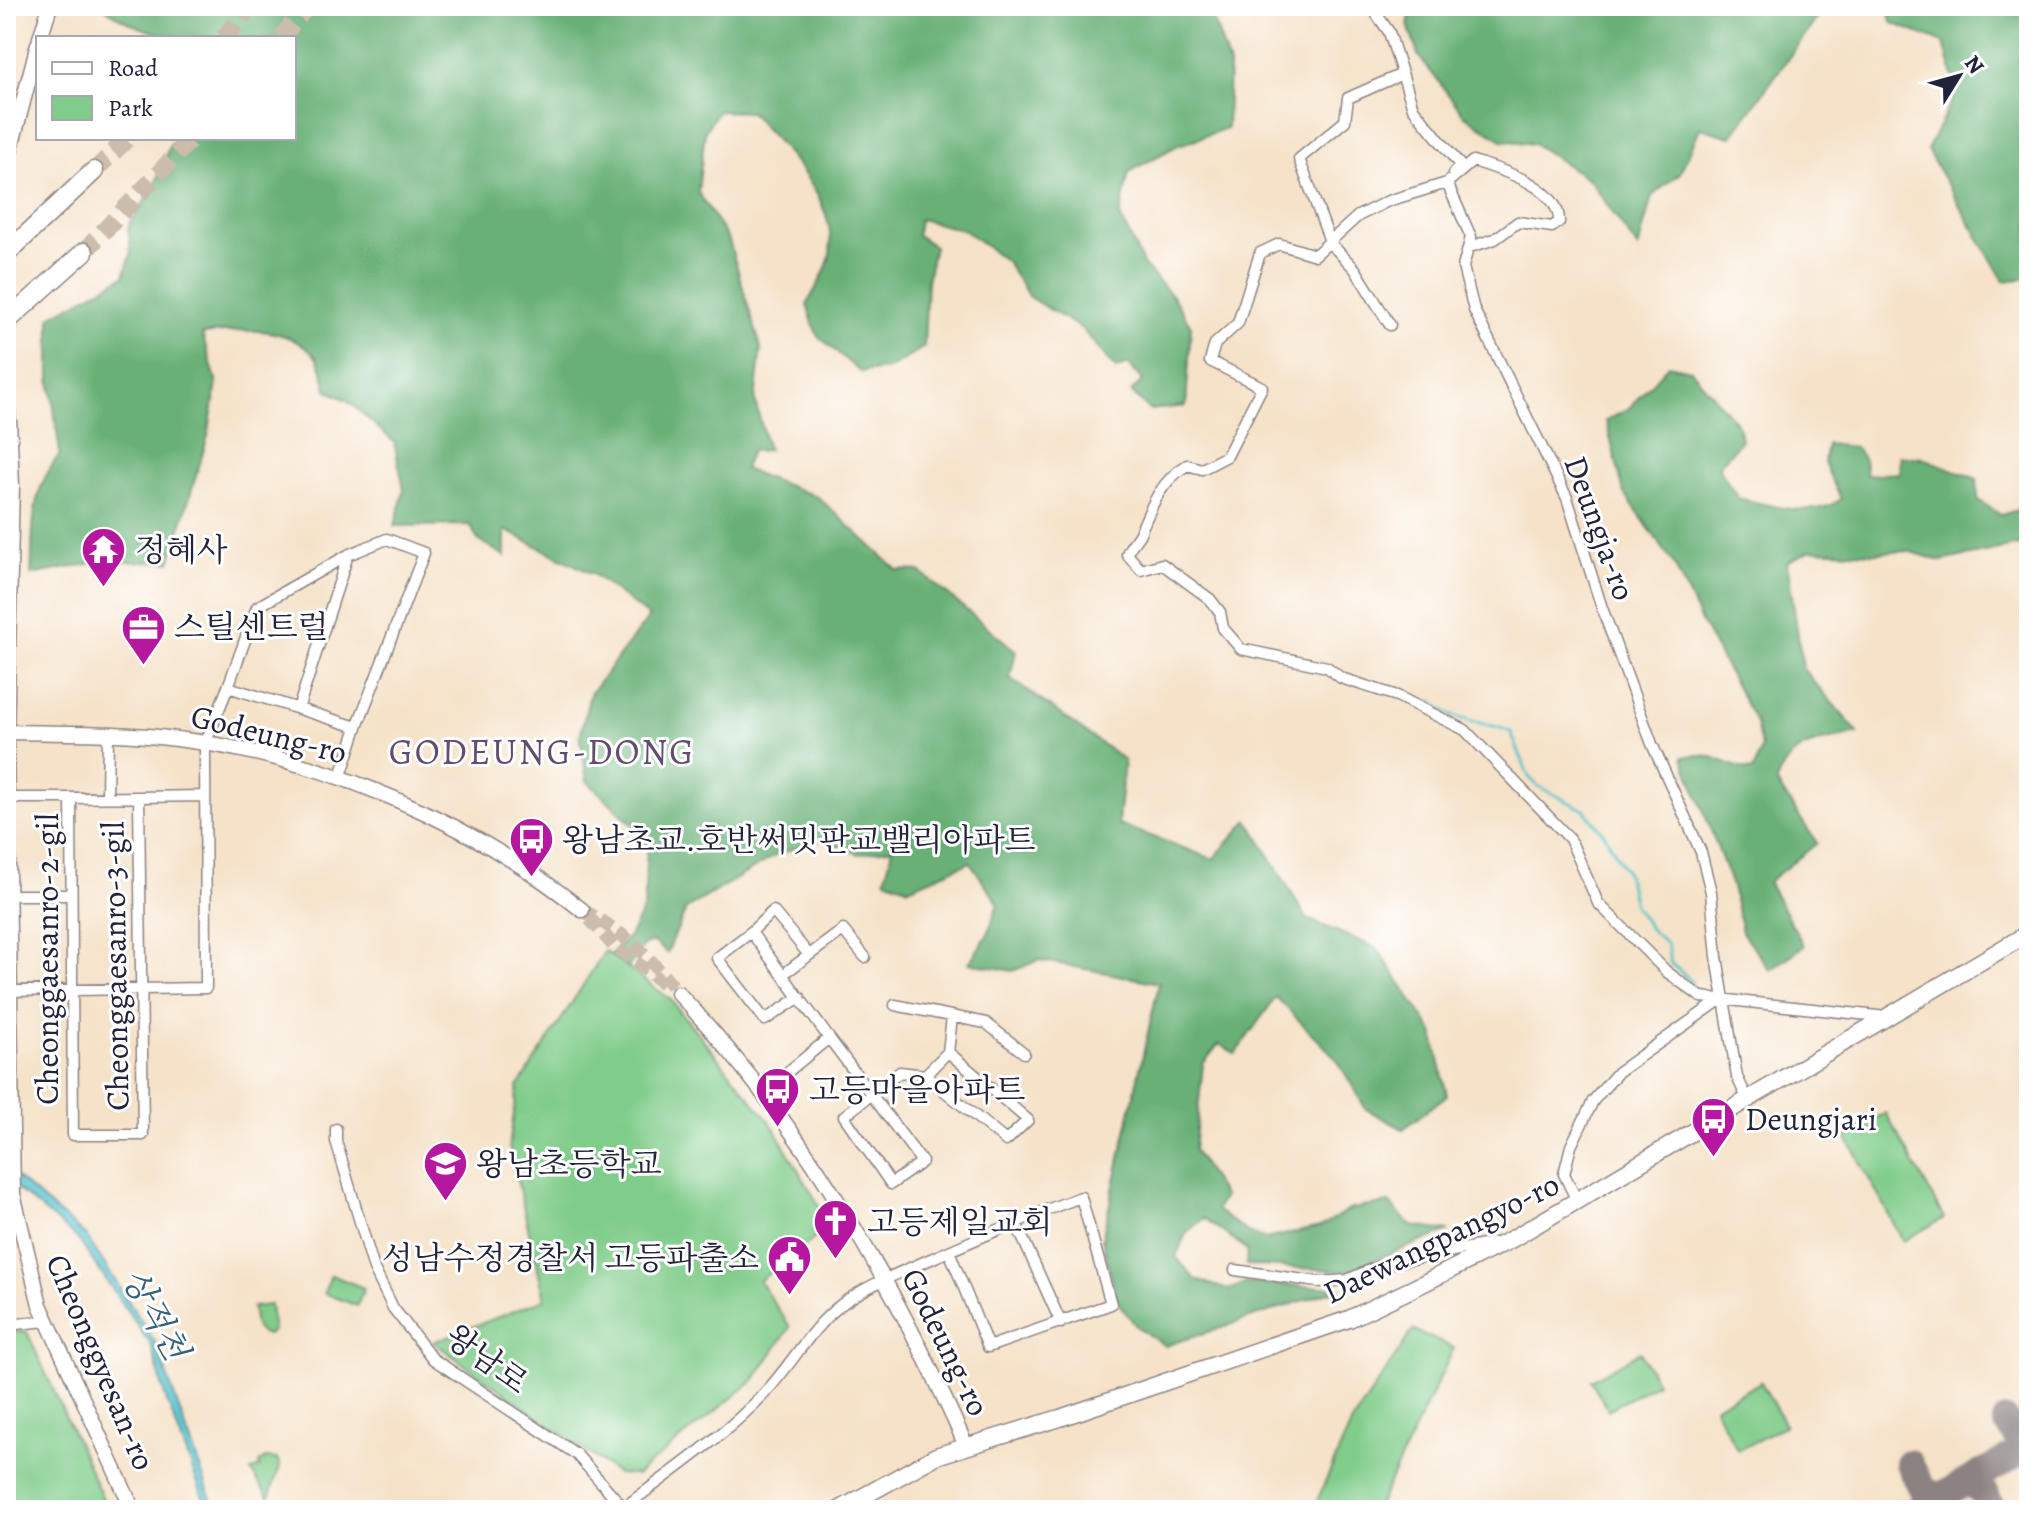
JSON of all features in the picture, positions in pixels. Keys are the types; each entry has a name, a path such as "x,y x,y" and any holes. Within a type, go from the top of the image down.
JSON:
{"highway":[{"path":"6,254 94,171"},
{"path":"6,322 84,252"}],"main road":[{"path":"41,36 50,6"},
{"path":"6,167 36,52"},
{"name":"Cheonggyesan-ro","path":"6,369 11,515 6,732 13,1194 22,1240 47,1321 133,1510"},
{"name":"Cheonggyesan-ro","path":"6,491 11,515"},
{"name":"Godeung-ro","path":"6,732 108,735 205,744 272,757 424,811 501,852 582,910"},
{"name":"Daewangpangyo-ro","path":"839,1510 862,1494 936,1456 1349,1319 1512,1239 2029,933"},
{"name":"Godeung-ro","path":"678,993 762,1093 863,1238 966,1446"}],"street":[{"name":"Deungja-ro","path":"1371,6 1389,32 1400,75 1421,121 1460,165 1447,183 1471,237 1463,267 1474,310 1567,498 1602,608 1652,744 1701,852 1711,892 1737,1077 1748,1100"},
{"path":"1390,325 1355,269 1331,244 1299,159 1345,121 1348,98 1400,75"},
{"path":"1470,247 1495,239 1518,222 1552,227 1559,222 1559,213 1544,193 1531,185 1473,161 1447,183 1433,184 1358,216 1331,244 1315,255 1279,244 1260,253 1238,323 1215,344 1210,361 1262,387 1227,456 1202,469 1187,465 1174,473 1150,504 1138,536 1131,542 1127,554 1131,564 1141,570 1162,564 1193,584 1220,612 1223,628 1241,649 1327,667 1341,678 1397,696 1465,730 1570,839 1598,903 1681,983 1701,997 1725,997 1890,1017"},
{"path":"8,991 206,988 205,744 257,607 348,555 387,539 424,553 340,779"},
{"path":"298,709 348,555"},
{"path":"228,687 357,727"},
{"path":"107,797 108,735"},
{"name":"Cheonggaesanro-2-gil","path":"143,1135 73,1135 71,798 205,796"},
{"name":"Cheonggaesanro-3-gil","path":"139,797 143,1135"},
{"path":"7,798 71,798"},
{"path":"8,895 71,895"},
{"path":"800,997 765,1020 717,958 773,911 809,955"},
{"path":"789,970 843,930 865,957"},
{"path":"751,932 829,1038 871,1094 922,1162 891,1184 844,1116 871,1094 900,1072 925,1075 1006,1141 1028,1120 948,1052"},
{"path":"1577,1201 1564,1174 1571,1146 1593,1101 1618,1072 1725,997"},
{"path":"895,1005 986,1023 1024,1053"},
{"path":"925,1075 948,1052 952,1017"},
{"path":"762,1093 829,1038"},
{"name":"왕남로","path":"336,1129 336,1141 374,1269 393,1308 433,1359 576,1454 623,1509"},
{"path":"623,1509 725,1431 765,1393 816,1325 845,1301 885,1280 1015,1221 1081,1197 1111,1304 988,1347 949,1251"},
{"path":"1015,1221 1061,1323"},
{"path":"1235,1270 1318,1282 1347,1280 1381,1265 1512,1239"},
{"path":"6,1325 47,1321"},
{"path":"862,1494 879,1510"}],"green space":[{"path":"103,6 1209,6 1229,65 1227,128 1176,146 1129,172 1120,216 1144,266 1171,294 1191,326 1186,406 1149,410 1131,392 1143,380 1128,364 1116,369 1082,329 1029,297 1006,261 964,230 919,219 917,235 934,246 927,281 924,347 889,369 860,372 817,335 807,305 830,254 830,233 817,194 793,159 750,112 718,111 705,131 698,192 729,241 761,348 755,401 768,450 751,451 744,469 818,497 897,570 919,571 1016,651 1010,678 1124,760 1118,824 1213,859 1248,820 1307,919 1377,948 1433,1032 1447,1095 1403,1129 1366,1109 1336,1058 1276,997 1235,1054 1219,1044 1203,1064 1194,1150 1224,1197 1216,1210 1246,1231 1265,1239 1320,1227 1351,1209 1389,1203 1411,1226 1449,1231 1345,1271 1246,1265 1247,1250 1204,1218 1186,1233 1176,1257 1195,1279 1228,1290 1246,1283 1341,1288 1165,1346 1137,1327 1117,1301 1102,1239 1159,983 1039,960 1013,971 969,963 988,934 998,903 970,862 909,888 885,879 893,848 859,854 821,840 778,854 686,909 667,953 654,942 644,945 628,968 611,954 630,935 644,908 647,849 632,824 587,781 580,736 590,694 649,617 593,574 505,530 505,556 478,540 470,525 395,526 404,489 394,442 347,400 328,391 315,356 290,338 262,331 202,334 217,383 208,436 170,562 99,562 31,575 38,497 42,483 60,454 50,378 50,317 124,276 131,254 128,226 153,189 169,147 175,140 296,140 296,36 177,36 146,30"},
{"path":"1412,6 1826,6 1731,137 1700,128 1680,173 1652,196 1638,249 1590,180 1534,144 1502,140 1465,116 1418,55 1408,25"},
{"path":"1886,6 2029,6 2029,278 2004,281 1927,150 1957,91 1944,43 1892,23"},
{"path":"1668,365 1691,370 1738,425 1741,440 1718,467 1738,498 1805,510 1818,509 1841,499 1824,463 1827,444 1855,447 1864,460 1866,475 1899,473 1900,456 1923,458 1977,479 1978,500 2001,515 2020,509 2029,516 2029,543 1941,561 1908,551 1811,550 1787,562 1803,669 1858,733 1798,750 1782,768 1776,782 1817,843 1768,882 1804,946 1770,970 1742,932 1732,886 1683,757 1702,755 1753,771 1761,748 1756,723 1699,618 1674,564 1624,493 1606,421 1629,408"},
{"path":"605,951 670,999 771,1123 831,1226 759,1281 790,1327 754,1380 636,1475 618,1474 433,1342 545,1299 509,1146 518,1087"},
{"path":"1886,1113 1944,1218 1903,1241 1846,1136"},
{"path":"331,1275 364,1288 357,1306 324,1293"},
{"path":"270,1305 273,1330 268,1335 256,1328 252,1307"},
{"path":"1413,1330 1454,1348 1376,1510 1313,1510 1352,1422"},
{"path":"6,1331 27,1332 108,1510 6,1510"},
{"path":"1640,1352 1657,1383 1608,1410 1591,1380"},
{"path":"1761,1382 1785,1425 1738,1451 1714,1407"},
{"path":"266,1458 277,1459 280,1466 269,1498 251,1471 260,1467 259,1463"}],"water":[{"path":"6,1169 86,1236 155,1342 215,1510 208,1510 166,1399 151,1345 77,1238 6,1180"}],"waterway":[{"path":"1432,701 1459,718 1511,732 1529,777 1538,786 1584,810 1605,835 1627,874 1634,905 1650,929 1667,944 1671,964 1692,981"}],"taxiway":[{"path":"2006,1421 2016,1436 2029,1442"},
{"path":"1917,1510 2029,1447"},
{"path":"1909,1463 1923,1490 1940,1497"},
{"path":"1967,1482 1985,1494 1993,1510"}],"tunnel":[{"path":"226,36 250,6"},
{"path":"283,36 307,6"},
{"path":"94,171 126,140"},
{"path":"84,252 190,140"},
{"path":"582,910 635,946 678,993"},
{"path":"590,919 614,946 667,986"}],"place":[{"name":"정혜사","path":"104,589"},
{"name":"스틸센트럴","path":"143,666"},
{"name":"왕남초교.호반써밋판교밸리아파트","path":"531,879"},
{"name":"고등마을아파트","path":"778,1129"},
{"name":"Deungjari","path":"1714,1158"},
{"name":"왕남초등학교","path":"445,1203"},
{"name":"고등제일교회","path":"836,1261"},
{"name":"성남수정경찰서 고등파출소","path":"790,1297"}],"district":[{"name":"GODEUNG-DONG","path":"542,751"}],"water label":[{"name":"상적천","path":"155,1314"}]}
